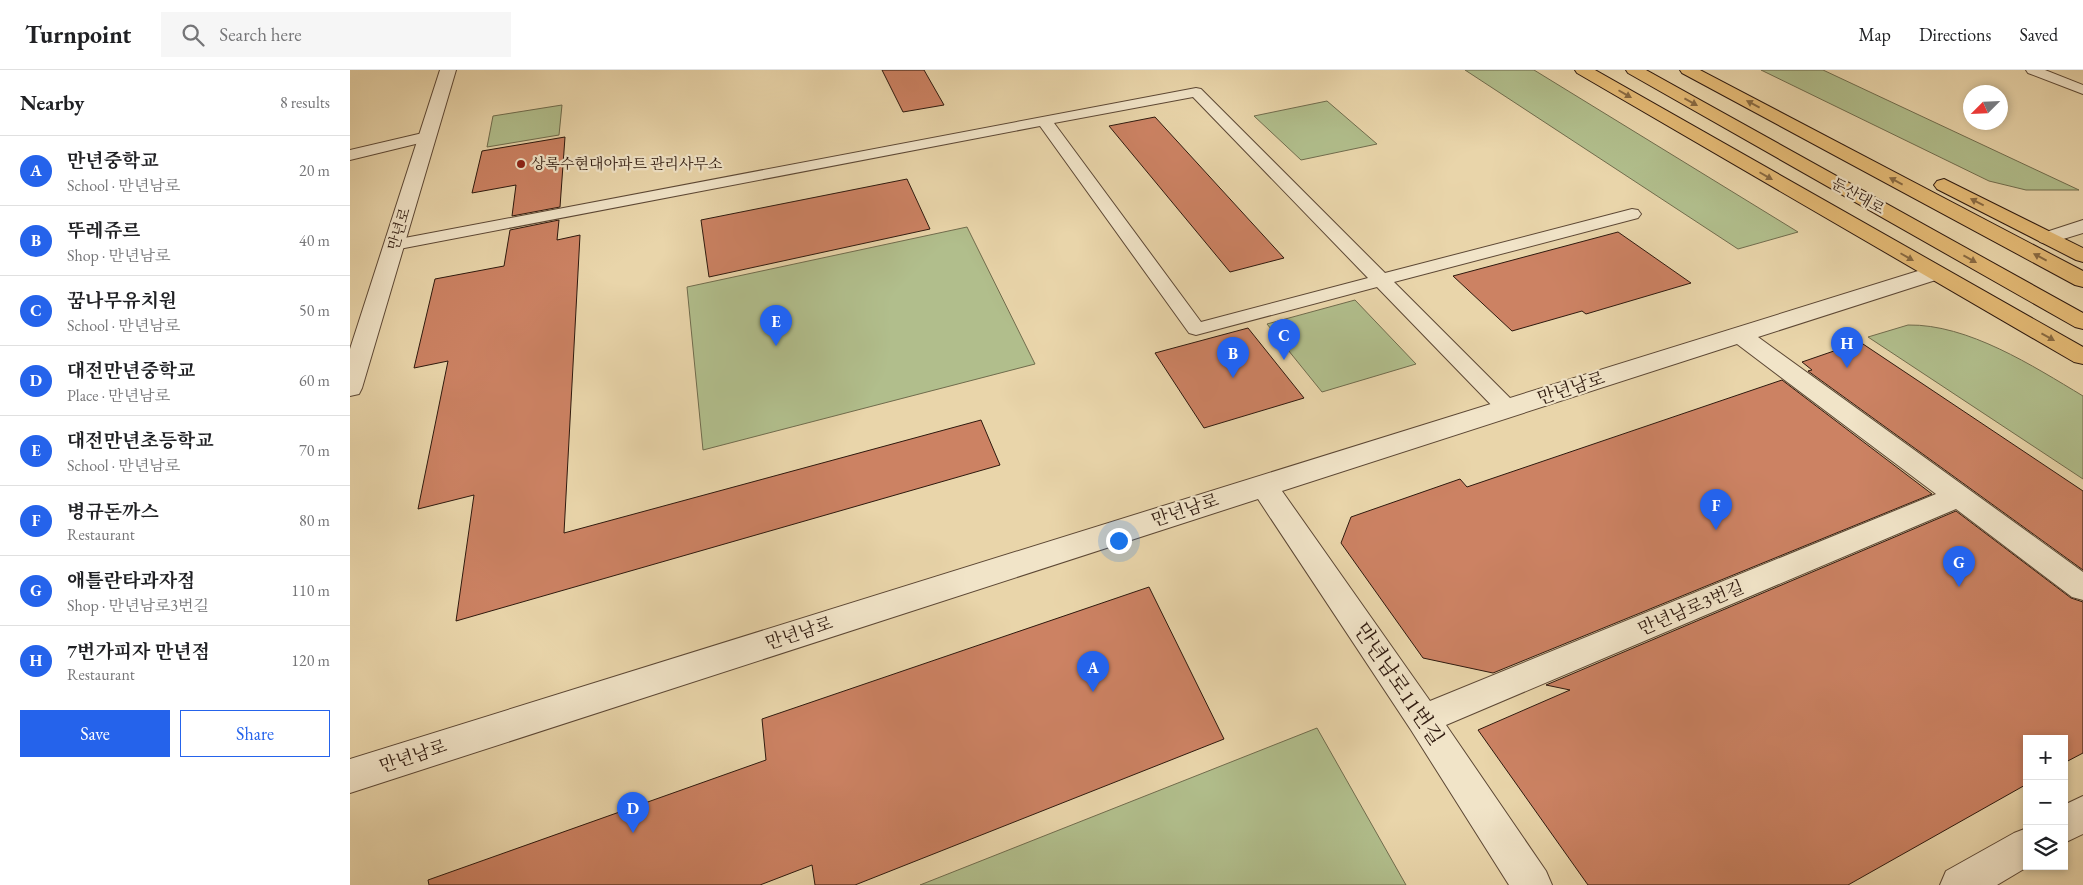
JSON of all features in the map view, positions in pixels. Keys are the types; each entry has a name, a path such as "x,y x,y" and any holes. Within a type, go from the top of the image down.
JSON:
{"main road":[{"path":"1583,70 2083,357"},
{"name":"둔산대로","path":"1634,70 2083,322"},
{"name":"둔산대로","path":"1688,70 2083,280"},
{"path":"1722,70 1845,134"},
{"path":"1933,179 2083,256"}],"street":[{"name":"만년로","path":"350,388 448,70"},
{"path":"2047,238 2083,226"},
{"name":"만년남로","path":"350,776 1934,272"},
{"path":"1740,335 2083,588"},
{"name":"만년남로11번길","path":"1263,485 1423,719 1532,885"},
{"name":"만년남로3번길","path":"1423,719 1959,496"},
{"path":"2068,823 2083,814"},
{"path":"1960,885 2023,848"}],"lane":[{"path":"2033,70 2083,90"},
{"path":"394,245 1196,92 1507,408"},
{"path":"1044,120 1196,329 1632,214"},
{"path":"350,156 427,137"}],"green space":[{"path":"1465,70 1534,70 1798,232 1738,249"},
{"path":"1761,70 1823,70 2079,190 2026,190 1989,181"},
{"path":"1327,101 1377,144 1301,160 1254,116"},
{"path":"562,105 559,135 487,147 493,116"},
{"path":"967,227 1035,364 703,450 687,287"},
{"path":"1355,300 1416,364 1322,392 1267,324"},
{"path":"1908,325 1954,331 1977,339 2021,360 2083,396 2083,479 1868,337"},
{"path":"1317,728 1406,885 920,885"}],"building":[{"path":"882,70 924,70 944,105 903,112"},
{"path":"1155,117 1284,258 1230,272 1109,126"},
{"name":"상록수현대아파트 관리사무소","path":"565,137 560,207 512,216 516,185 472,193 482,151"},
{"path":"907,179 930,229 709,277 701,220"},
{"path":"559,220 557,240 580,235 564,533 981,420 1000,465 456,621 474,495 418,509 448,361 414,368 435,279 504,266 510,230"},
{"path":"1618,232 1691,283 1586,314 1582,311 1512,331 1453,276"},
{"path":"1248,328 1304,398 1204,428 1155,353"},
{"path":"1860,342 2083,491 2083,570 1808,371 1812,370 1802,362"},
{"path":"1782,380 1932,494 1493,673 1423,658 1341,543 1351,517 1460,479 1467,487"},
{"path":"1956,511 2071,598 2083,602 2083,753 2068,761 2068,735 2023,735 2023,786 1848,885 1588,885 1478,730 1570,690 1546,685"},
{"path":"1149,587 1224,739 855,885 815,885 812,865 760,885 429,885 428,880 766,760 762,719"}],"place":[{"name":"상록수현대아파트 관리사무소","path":"521,164"},
{"name":"대전만년초등학교","path":"776,346"},
{"name":"꿈나무유치원","path":"1284,360"},
{"name":"7번가피자 만년점","path":"1847,368"},
{"name":"뚜레쥬르","path":"1233,378"},
{"name":"병규돈까스","path":"1716,530"},
{"name":"애틀란타과자점","path":"1959,587"},
{"name":"만년중학교","path":"1093,692"},
{"name":"대전만년중학교","path":"633,833"}]}
